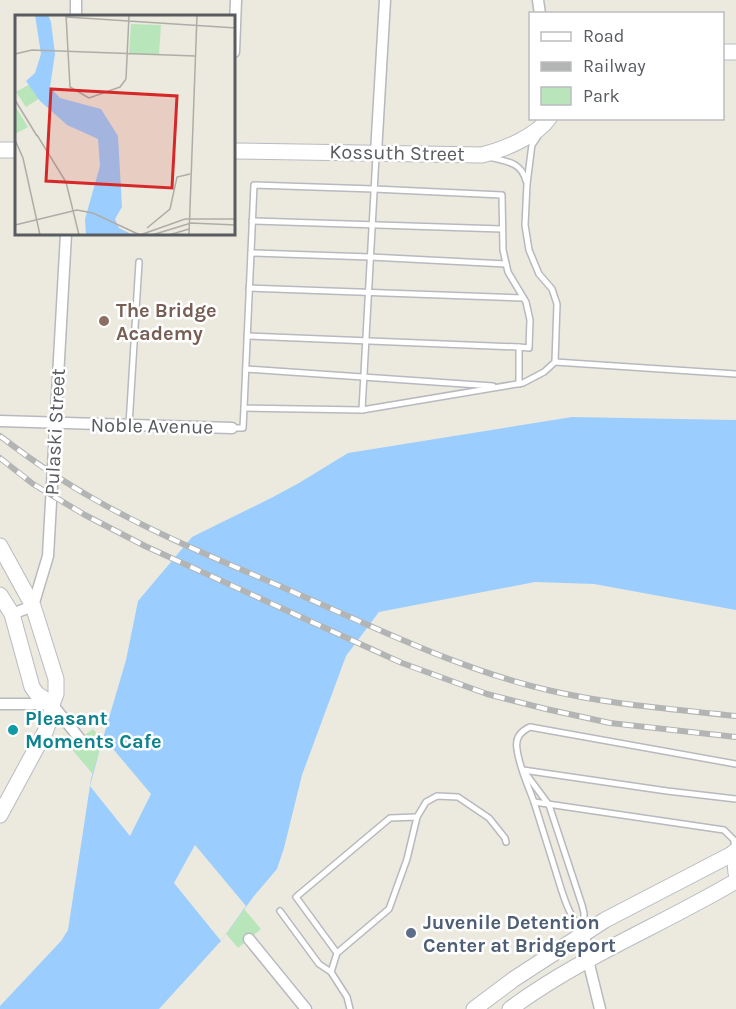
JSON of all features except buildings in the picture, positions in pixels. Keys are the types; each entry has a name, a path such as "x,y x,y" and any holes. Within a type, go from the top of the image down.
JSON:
{"main road":[{"name":"Kossuth Street","path":"236,151 482,155 514,144 547,122"},
{"path":"0,815 45,732 56,694 56,680 33,606 2,555"},
{"path":"0,595 12,614 32,687 37,694 52,704"},
{"path":"474,1009 514,979 605,920 735,852 736,873"},
{"path":"510,1009 528,995 588,960 736,881"}],"street":[{"path":"236,17 237,0"},
{"path":"376,153 385,0"},
{"name":"Pulaski Street","path":"33,606 48,556 66,236"},
{"name":"Noble Avenue","path":"0,421 232,428"},
{"path":"12,614 33,606"},
{"path":"0,704 52,704 80,739"},
{"path":"584,933 600,1009"},
{"path":"249,939 306,1009"}],"lane":[{"path":"547,122 532,145 525,225 530,250 539,274 552,289 556,304 555,362"},
{"path":"362,410 376,153"},
{"path":"482,155 518,166 524,171 527,184"},
{"path":"232,428 243,429 246,369 247,336 252,221 254,185 502,195 503,250 508,272 526,302 530,320 529,348 247,336"},
{"path":"252,221 502,229"},
{"path":"251,253 506,264"},
{"path":"129,425 139,262"},
{"path":"249,288 523,298"},
{"path":"519,348 519,384"},
{"path":"244,408 362,410 519,384 544,372 555,362 736,374"},
{"path":"246,369 501,387"},
{"path":"584,933 576,925 566,906 516,747 523,730 530,727 736,764"},
{"path":"523,770 736,799"},
{"path":"523,770 549,805 582,905 584,933"},
{"path":"331,972 337,952 388,909 407,859 417,817 426,802 437,796 458,797 489,818 506,842"},
{"path":"534,802 724,830 734,840 735,852"},
{"path":"337,952 296,897 390,818 417,817"},
{"path":"280,911 319,964 331,972 347,997 350,1009"}],"green space":[{"path":"93,729 148,797 136,825 69,746"},
{"path":"193,849 261,929 238,948 179,878"}],"water":[{"path":"572,417 736,420 736,610 594,584 535,582 379,612 346,656 302,775 277,869 221,941 159,1009 0,1009 0,1006 61,941 68,930 91,779 126,660 138,601 192,537 299,483 348,453"}],"pier":[{"path":"103,737 151,794 130,836 90,786"},
{"path":"195,845 246,906 221,941 174,883"}],"railway":[{"path":"0,436 69,484 146,526 397,638 458,662 520,683 575,696 736,716"},
{"path":"0,458 33,484 85,515 145,546 402,663 487,694 546,709 610,723 736,737"}],"place":[{"name":"The Bridge Academy","path":"104,321"},
{"name":"Pleasant Moments Cafe","path":"13,730"},
{"name":"Juvenile Detention Center at Bridgeport","path":"411,933"}]}
